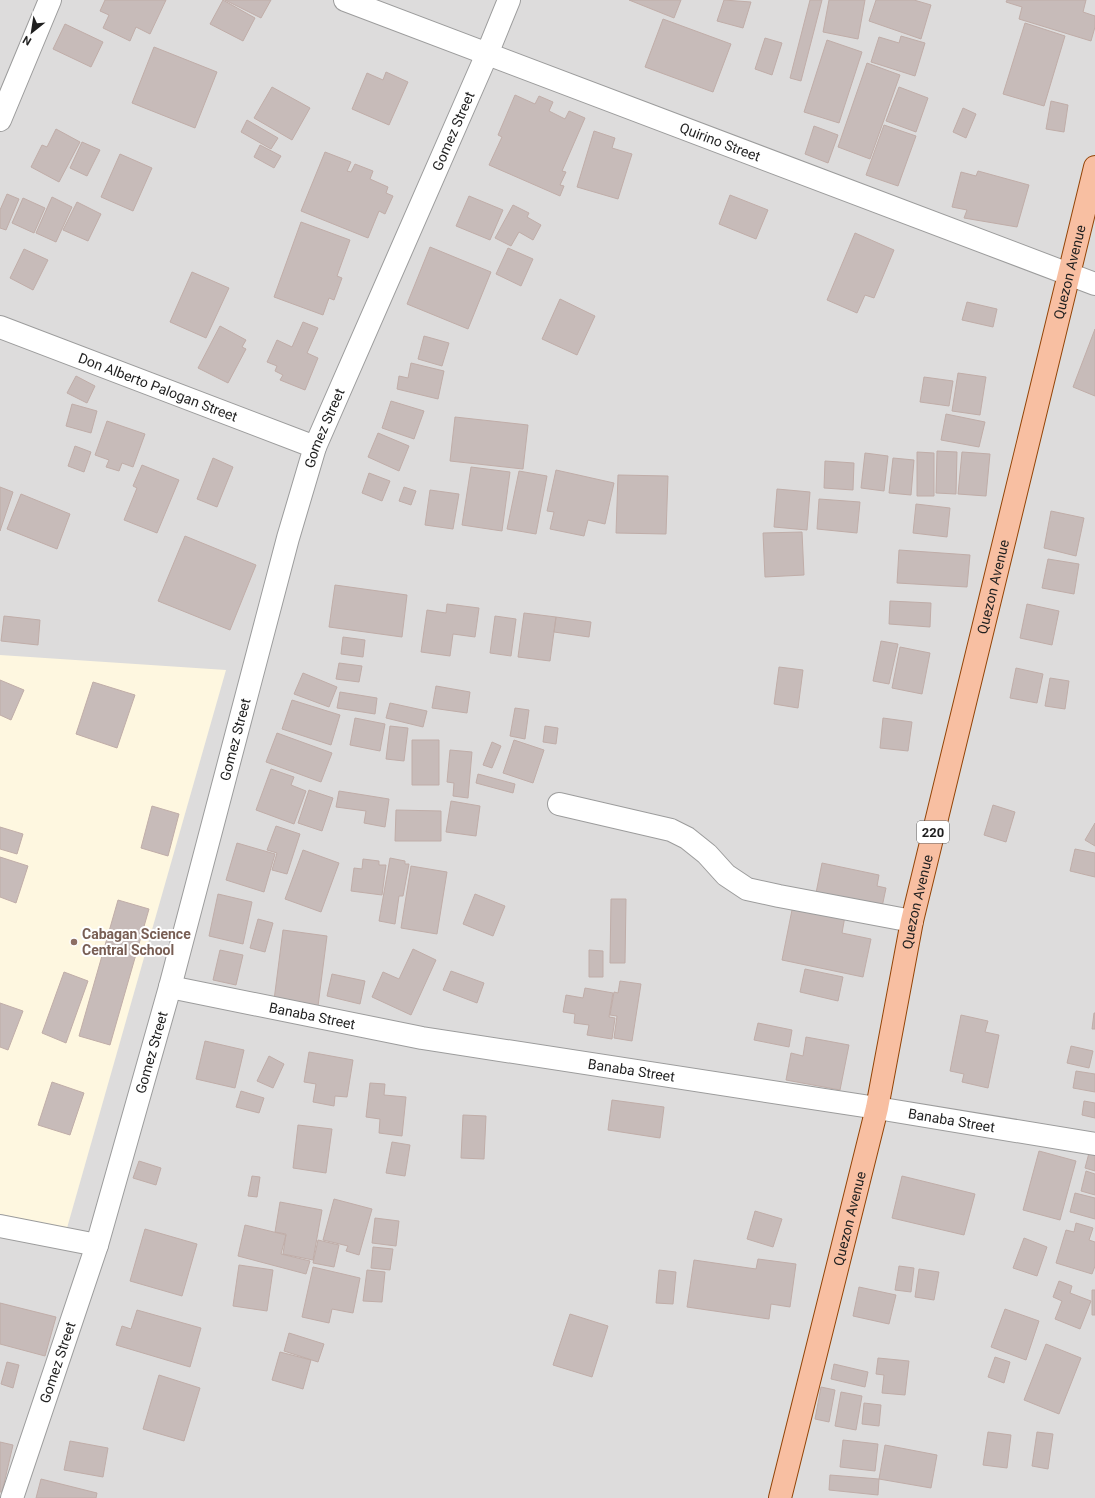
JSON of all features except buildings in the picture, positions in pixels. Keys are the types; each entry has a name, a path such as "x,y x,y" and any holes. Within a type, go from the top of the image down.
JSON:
{"main road":[{"name":"Quezon Avenue","path":"780,1498 877,1108 912,921 1095,167"}],"street":[{"path":"0,120 50,0"},
{"name":"Quirino Street","path":"345,0 1095,284"},
{"name":"Gomez Street","path":"12,1498 98,1245 170,987 288,538 315,448 487,54 509,0"},
{"name":"Don Alberto Palogan Street","path":"0,327 315,448"},
{"path":"559,804 670,830 687,838 707,854 726,875 747,888 780,896 912,921"},
{"name":"Banaba Street","path":"170,987 422,1038 877,1108 1095,1144"},
{"path":"0,1226 98,1245"}],"shaded area":[{"path":"0,0 1095,0 1095,1498 0,1498"},
{"name":"Cabagan Science Central School","path":"0,655 226,670 67,1228 0,1214"}],"place":[{"name":"Cabagan Science Central School","path":"74,942"}]}
